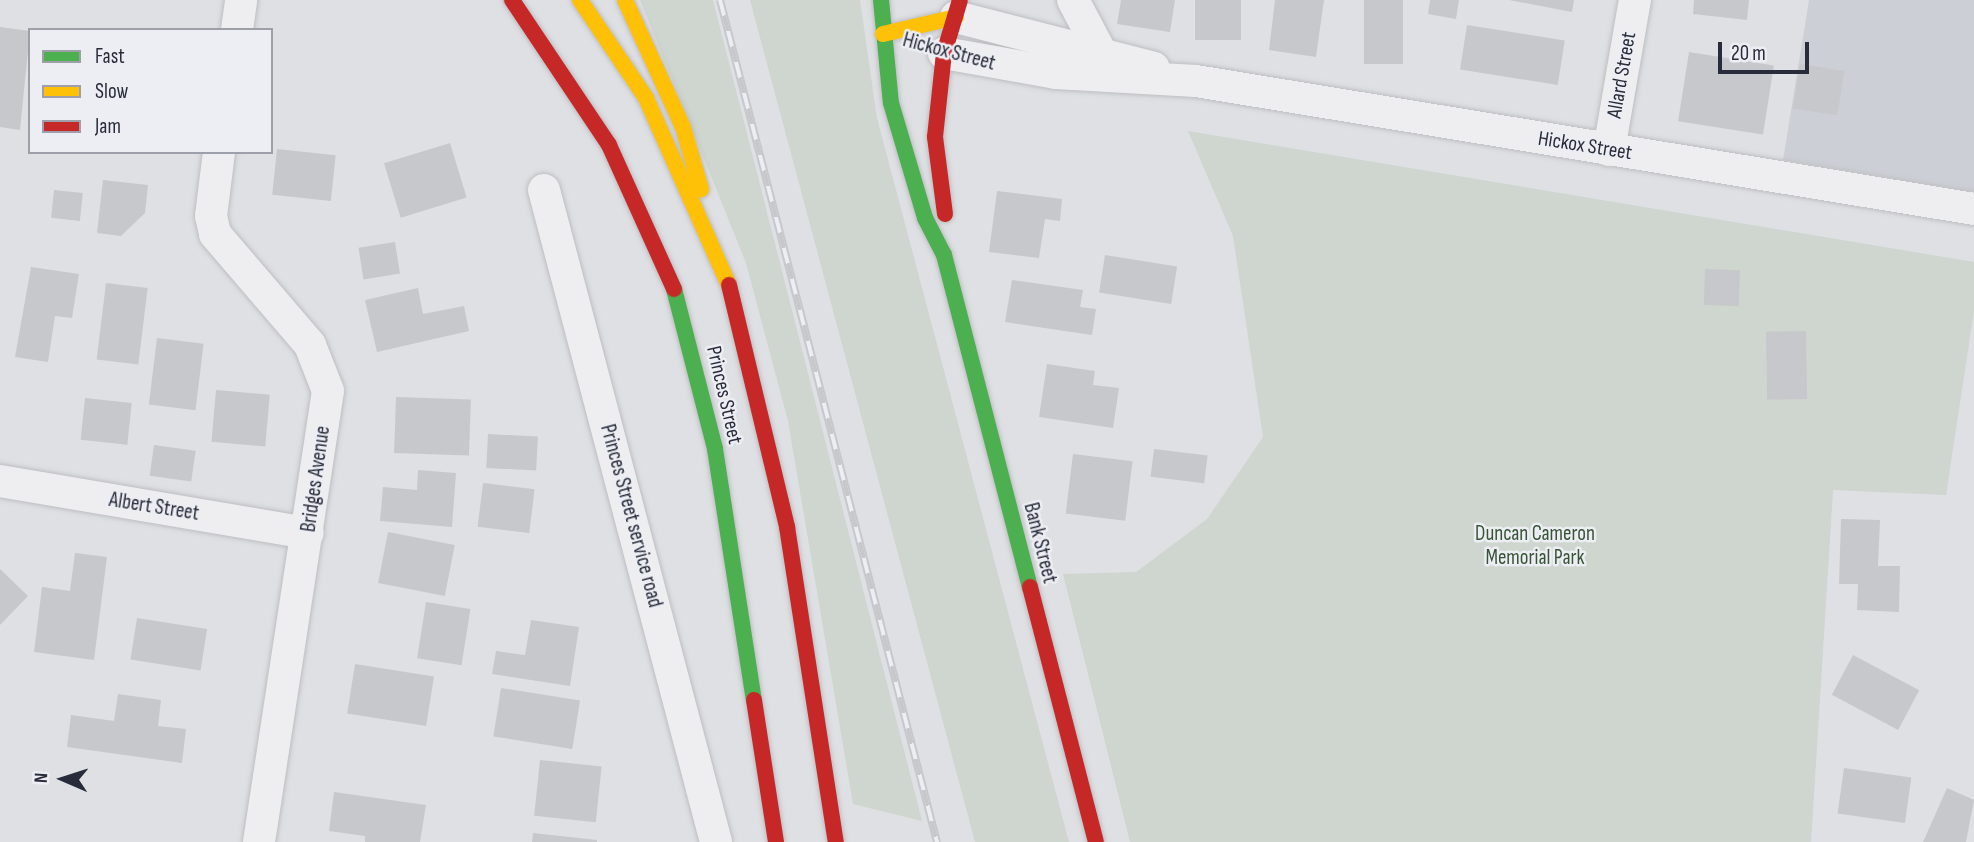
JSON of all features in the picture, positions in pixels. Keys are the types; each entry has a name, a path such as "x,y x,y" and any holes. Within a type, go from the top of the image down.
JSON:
{"main road":[{"name":"Princes Street","path":"512,0 609,145 671,278 715,449 776,842"},
{"name":"Princes Street","path":"580,0 646,98 720,256 755,374 787,527 836,842"},
{"path":"625,0 683,127 720,256"},
{"name":"Bank Street","path":"881,0 891,103 925,218 944,255"},
{"name":"Bank Street","path":"958,8 944,53 935,137 944,255 1096,842"},
{"name":"Hickox Street","path":"883,34 958,8"},
{"name":"Hickox Street","path":"883,34 944,53"}],"street":[{"path":"237,28 241,0"},
{"path":"1073,0 1095,64"},
{"name":"Allard Street","path":"1609,150 1635,0"},
{"name":"Hickox Street","path":"958,8 1095,64"},
{"name":"Hickox Street","path":"944,53 1095,64 1974,209"},
{"name":"Bridges Avenue","path":"219,154 211,216 215,234 310,345 326,374 309,533 259,842"},
{"name":"Princes Street service road","path":"544,190 716,842"},
{"name":"Albert Street","path":"0,481 309,533"}],"shaded area":[{"path":"1809,0 1974,0 1974,192 1783,160"}],"green space":[{"path":"640,0 713,0 922,821 853,804 788,421 746,263"},
{"path":"750,0 860,0 877,118 1069,842 975,842"},
{"name":"Duncan Cameron Memorial Park","path":"1188,131 1974,262 1974,311 1946,495 1833,490 1811,842 1130,842 1063,574 1136,572 1207,519 1263,437 1233,236"}],"building":[{"path":"1121,0 1175,0 1170,32 1117,24"},
{"path":"1195,0 1241,0 1241,40 1195,40"},
{"path":"1275,0 1324,0 1316,57 1269,50"},
{"path":"1364,0 1403,0 1403,64 1364,64"},
{"path":"1430,0 1459,0 1456,19 1428,14"},
{"path":"1509,0 1574,0 1572,12"},
{"path":"1694,0 1749,0 1747,20 1693,14"},
{"path":"1467,25 1565,40 1558,85 1460,69"},
{"path":"0,27 28,31 20,130 0,127"},
{"path":"1689,52 1774,65 1763,135 1678,121"},
{"path":"1800,64 1844,71 1837,115 1793,108"},
{"path":"450,143 467,198 401,218 384,163"},
{"path":"277,149 336,155 331,201 272,195"},
{"path":"103,180 148,185 145,213 121,236 97,233"},
{"path":"54,190 83,193 80,221 51,218"},
{"path":"997,191 1062,199 1060,221 1045,219 1039,258 989,252"},
{"path":"395,242 400,274 363,279 358,248"},
{"path":"1105,255 1177,266 1171,304 1099,293"},
{"path":"31,267 79,274 72,318 55,316 48,362 15,357"},
{"path":"1705,269 1740,270 1739,306 1704,305"},
{"path":"1012,280 1083,290 1080,307 1096,309 1092,335 1005,322"},
{"path":"106,283 148,288 138,365 97,359"},
{"path":"418,288 423,314 464,306 469,331 377,352 365,300"},
{"path":"1806,331 1807,399 1767,400 1766,332"},
{"path":"157,338 204,344 195,410 149,405"},
{"path":"1047,364 1095,371 1093,385 1119,388 1113,428 1039,417"},
{"path":"216,390 270,395 265,447 211,442"},
{"path":"396,397 471,400 469,456 394,453"},
{"path":"85,398 132,403 127,445 81,440"},
{"path":"488,434 538,437 536,471 486,468"},
{"path":"154,445 196,451 191,482 150,476"},
{"path":"1154,449 1208,456 1204,483 1151,477"},
{"path":"1073,454 1133,461 1125,521 1066,514"},
{"path":"418,470 456,473 452,527 380,521 383,487 417,490"},
{"path":"483,483 535,489 529,533 478,527"},
{"path":"1841,519 1880,520 1878,566 1900,566 1899,612 1857,610 1858,584 1839,584"},
{"path":"388,532 455,545 445,596 378,583"},
{"path":"75,553 107,557 94,660 34,652 42,587 70,591"},
{"path":"0,569 28,596 0,625"},
{"path":"426,602 470,609 462,665 417,658"},
{"path":"137,618 207,629 201,671 130,659"},
{"path":"531,620 579,627 570,686 492,674 496,651 525,655"},
{"path":"1853,655 1919,690 1898,730 1832,695"},
{"path":"355,664 434,677 426,726 347,713"},
{"path":"501,688 580,701 572,749 493,736"},
{"path":"118,694 161,700 158,726 186,729 182,763 67,747 71,715 114,721"},
{"path":"540,760 602,766 596,822 534,816"},
{"path":"1844,768 1911,777 1905,823 1838,814"},
{"path":"1947,788 1974,800 1966,842 1923,842"},
{"path":"334,792 426,805 420,842 365,842 365,836 329,831"},
{"path":"533,833 597,840 597,842 532,842"}],"railway":[{"path":"720,0 937,842"}],"traffic: fast":[{"path":"881,0 891,103 925,218 944,255 1030,587"},
{"path":"674,289 715,449 754,700"}],"traffic: slow":[{"path":"580,0 646,98 729,285"},
{"path":"625,0 683,127 701,189"},
{"path":"883,34 956,17"}],"traffic: jam":[{"path":"512,0 609,145 674,289"},
{"path":"945,214 935,137 944,53 960,0"},
{"path":"729,285 787,527 836,842"},
{"path":"1030,587 1096,842"},
{"path":"754,700 776,842"}]}
